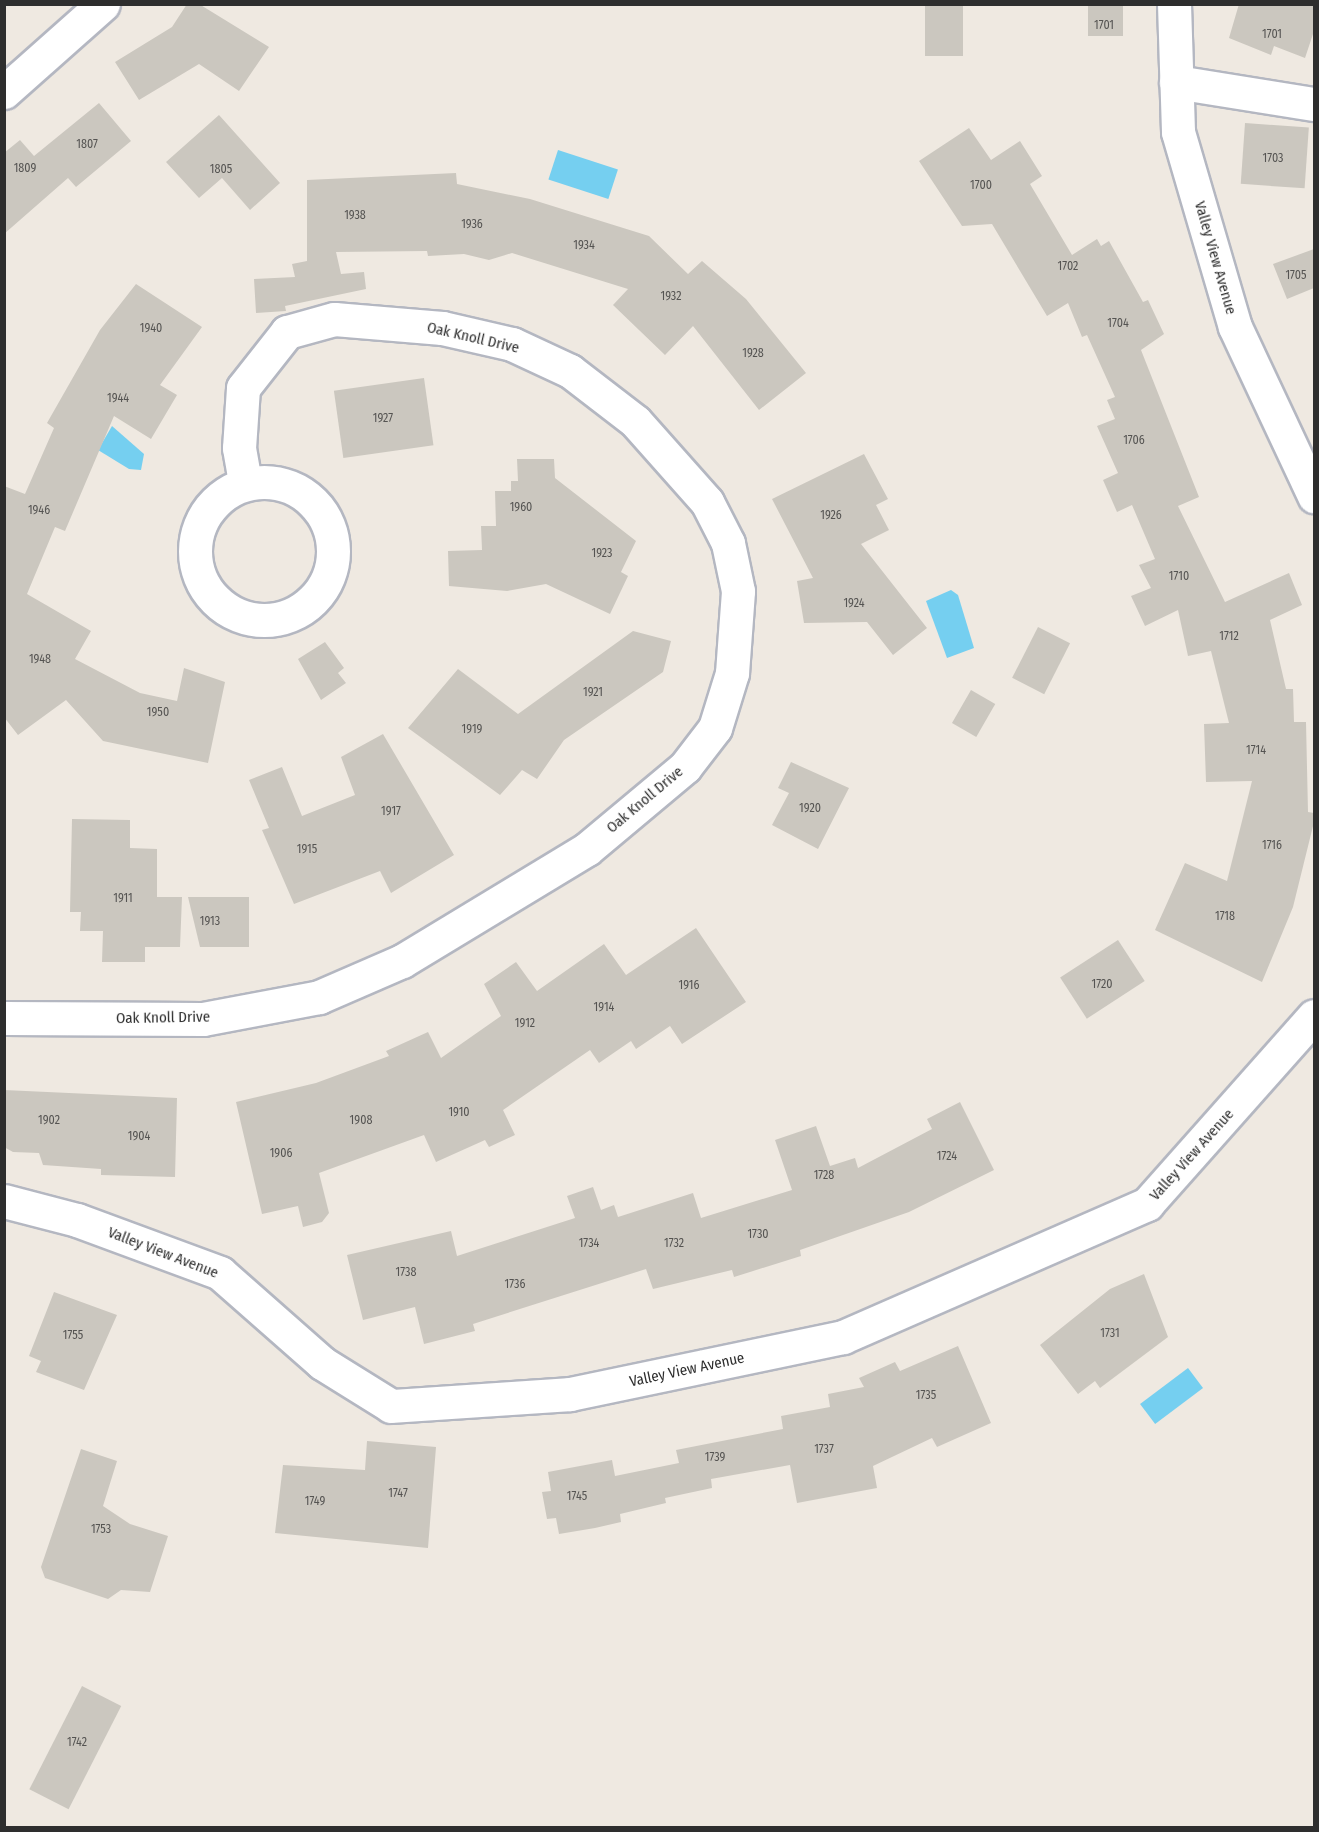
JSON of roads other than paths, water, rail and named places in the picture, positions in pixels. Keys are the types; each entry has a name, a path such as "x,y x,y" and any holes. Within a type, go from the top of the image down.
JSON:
{"street":[{"path":"4,92 103,4"},
{"name":"Valley View Avenue","path":"1174,4 1178,132 1235,327 1314,496"},
{"path":"1176,82 1314,104"},
{"name":"Oak Knoll Drive","path":"4,1018 203,1019 319,997 402,961 587,849 685,767 715,728 732,673 738,591 728,543 707,502 635,422 570,371 512,344 441,328 334,319 287,332 243,388 239,448 245,483"},
{"path":"276,482 305,495 326,518 334,548 328,579 310,604 282,619 251,620 223,607 202,584 194,554 200,524 218,498 245,483 276,482"},
{"name":"Valley View Avenue","path":"4,1201 78,1220 220,1273 322,1363 391,1406 570,1394 843,1337 1147,1204 1314,1016"}],"water":[{"path":"558,150 618,169 608,199 548,179"},
{"path":"112,426 144,454 141,470 129,469 98,450"},
{"path":"951,590 958,595 974,648 947,658 926,601"},
{"path":"1188,1368 1203,1388 1155,1424 1140,1404"}]}
